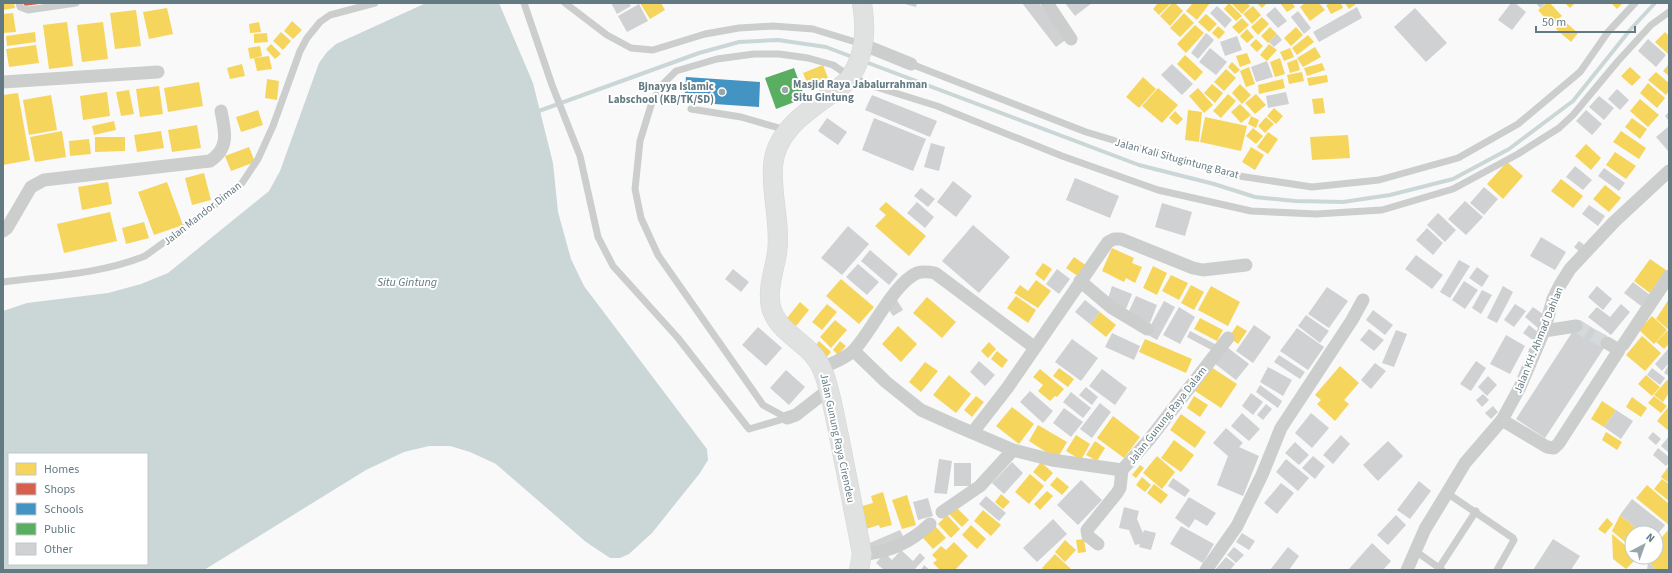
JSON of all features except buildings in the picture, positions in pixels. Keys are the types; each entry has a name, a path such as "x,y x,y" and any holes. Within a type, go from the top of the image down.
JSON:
{"street":[{"name":"Jalan Gunung Raya Cirendeu","path":"860,562 828,390 822,368 816,358 781,326 774,316 770,305 770,290 777,252 778,224 773,184 773,165 778,144 787,131 853,72 863,48 862,3"},
{"path":"1047,3 1071,39"},
{"name":"Jalan Kali Situgintung Barat","path":"863,48 911,64"},
{"path":"3,82 158,72"},
{"path":"3,231 8,228 31,187 44,180 210,161 218,156 223,148 226,138 221,111"},
{"name":"Jalan KH. Ahmad Dahlan","path":"1407,570 1414,550 1465,463 1502,420 1520,387 1544,330 1553,299 1570,269 1614,222 1669,171"},
{"path":"973,432 1008,387 1034,347 1108,242 1114,239 1121,239 1193,268 1203,270 1246,265"},
{"path":"822,368 854,351 894,294 909,278 918,273 927,272 935,273 1034,347"},
{"path":"1623,345 1669,276"},
{"path":"1080,281 1112,308 1147,329"},
{"path":"1206,570 1237,526 1262,474 1281,428 1348,326 1363,300"},
{"path":"1544,330 1576,326"},
{"name":"Jalan Gunung Raya Dalam","path":"854,351 886,382 921,410 1013,450 1052,460 1122,470 1148,441 1228,338"},
{"path":"1502,420 1547,447 1554,448 1559,443 1619,350 1607,343"},
{"path":"787,418 796,415 828,390"},
{"path":"942,512 980,486 1013,450"},
{"path":"1098,544 1088,536 1086,530 1117,494 1120,488 1122,470"},
{"path":"860,562 874,554 891,549 912,538 930,524"}],"lane":[{"path":"19,3 20,7 28,10 76,3"},
{"name":"Jalan Mandor Diman","path":"3,282 93,271 131,262 145,256 225,198 242,183 258,159 273,126 296,62 307,38 320,22 330,15 375,3"},
{"path":"524,3 552,85 580,156 598,237 613,266 678,338 749,429 787,418"},
{"path":"565,3 607,34 630,48 653,50 705,34 739,28 773,26 812,29 863,48"},
{"name":"Jalan Kali Situgintung Barat","path":"911,64 1086,132 1226,174 1312,187 1379,180 1458,158 1518,124 1580,72 1608,32 1635,3"},
{"path":"787,418 763,405 658,255 641,218 636,189 640,141 652,102 663,84 676,71 695,64 717,59 754,54 779,54 808,58 853,72 1062,156 1158,190 1251,211 1316,214 1382,210 1453,189 1518,154 1559,128 1573,116 1618,61 1651,25 1669,12"},
{"path":"691,109 741,117 787,131"},
{"path":"1447,493 1476,511 1514,540 1497,570"},
{"path":"1414,550 1441,569 1476,511"}],"water":[{"name":"Situ Gintung","path":"426,3 499,3 533,83 553,163 558,212 571,259 584,286 707,449 708,460 700,473 652,533 629,554 620,558 610,558 586,542 496,464 470,452 450,446 429,446 404,452 366,470 204,570 3,570 3,311 27,303 108,293 141,284 168,273 269,191 280,171 319,63 327,52 336,44"}],"waterway":[{"path":"863,61 1139,165 1214,184 1255,197 1295,201 1343,202 1390,195 1453,179 1509,149 1573,101 1630,30 1655,3"},
{"path":"536,112 699,53 739,42 778,40 826,47 855,58"}],"tunnel":[{"path":"1576,326 1607,343"}],"place":[{"name":"Masjid Raya Jabalurrahman Situ Gintung","path":"785,90"},
{"name":"Bjnayya Islamic Labschool (KB/TK/SD)","path":"722,92"}]}
